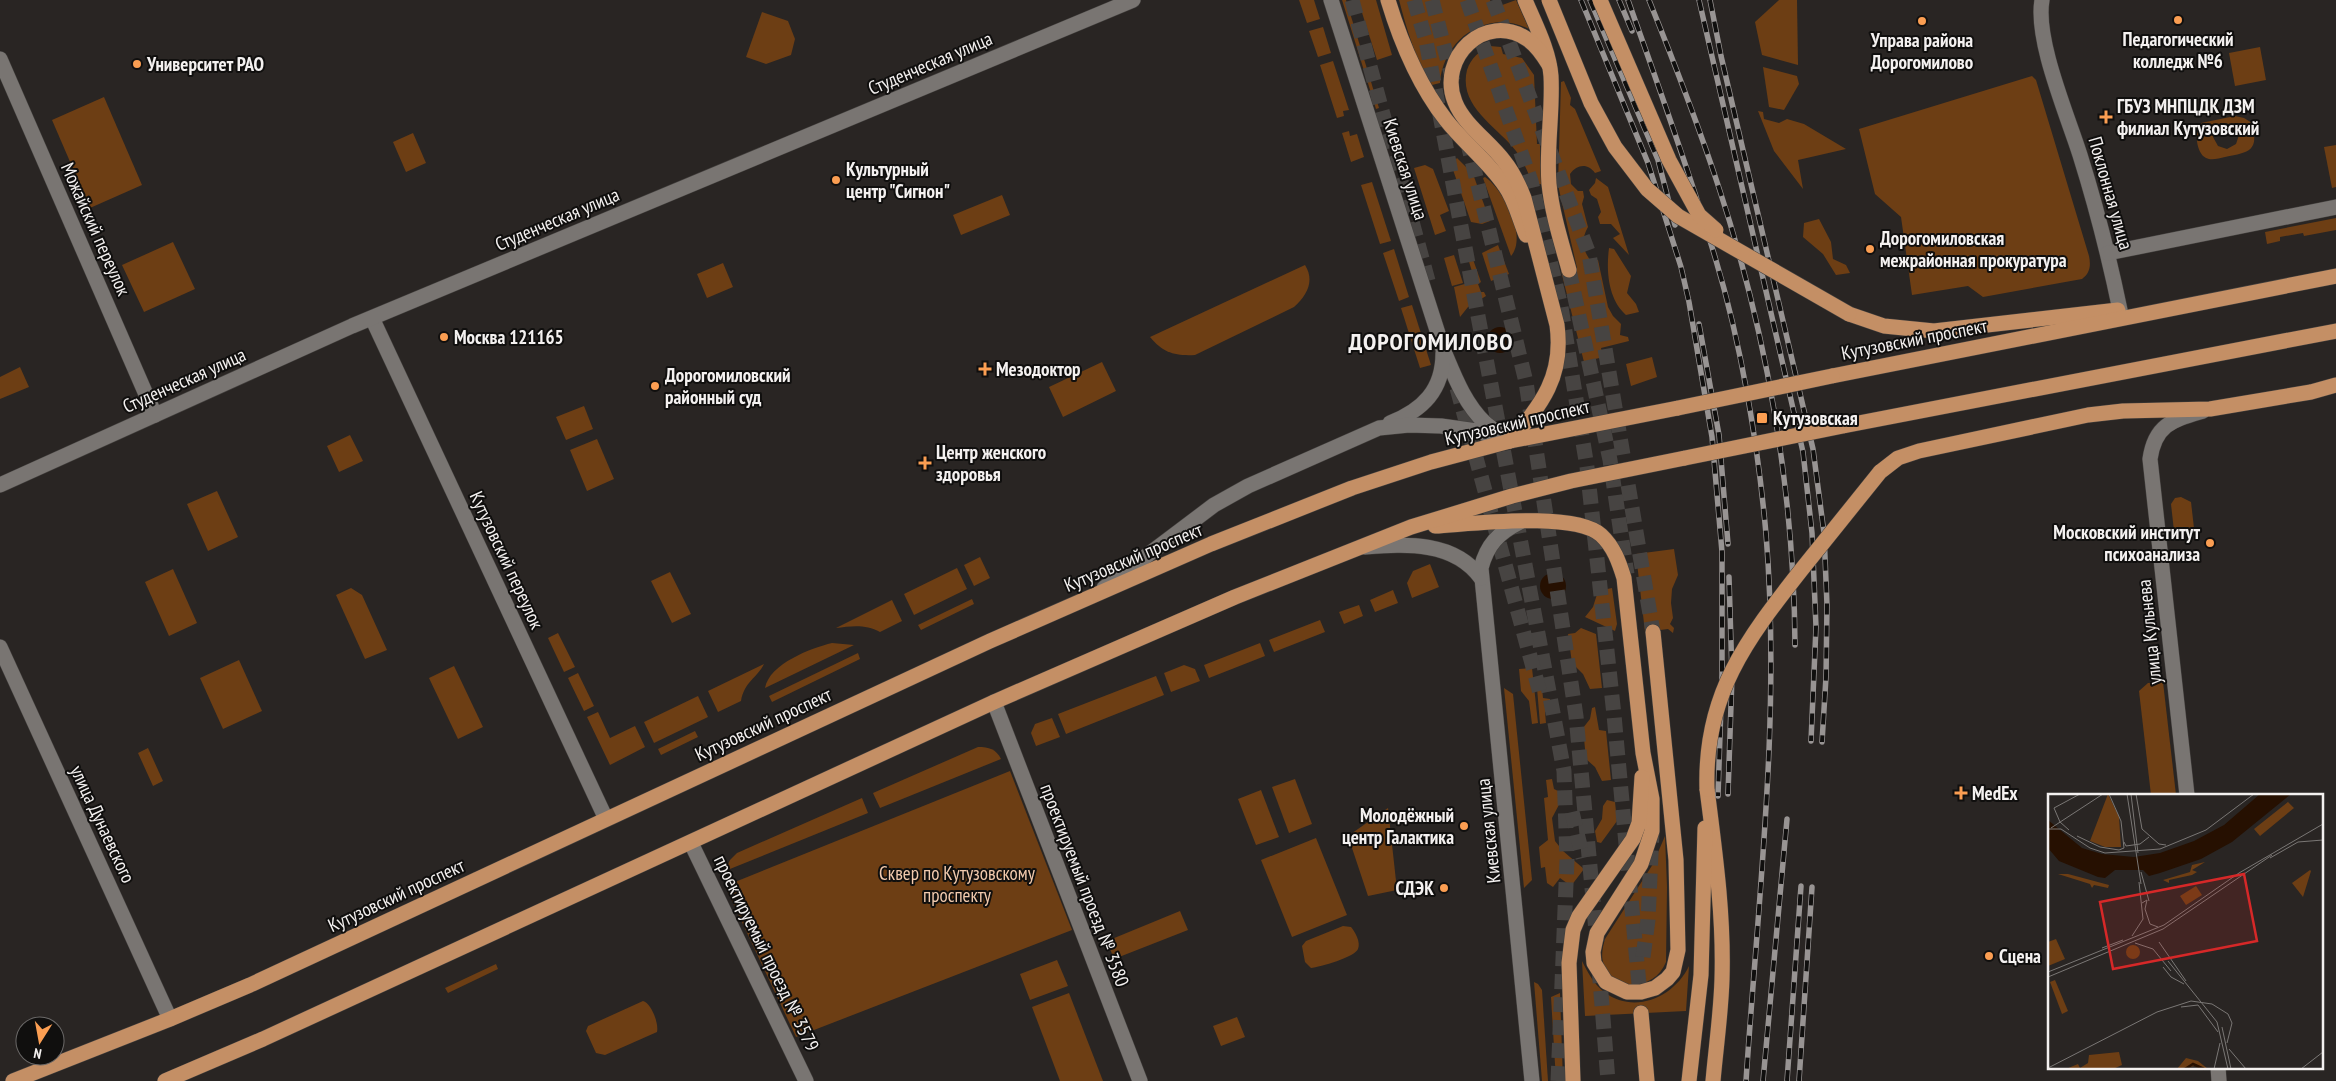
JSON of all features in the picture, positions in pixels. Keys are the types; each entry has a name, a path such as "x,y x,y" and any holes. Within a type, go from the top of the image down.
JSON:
{"main road":[{"path":"1388,0 1406,52 1422,85 1446,120 1494,172 1506,188 1544,277"},
{"path":"1525,0 1542,40 1549,65 1551,91 1548,138 1549,185 1569,270"},
{"path":"1549,0 1591,103 1615,147 1647,189 1678,216 1848,314 1884,326 1934,331 2219,300"},
{"path":"1600,0 1669,160 1699,215 1734,247"},
{"path":"1510,441 1530,418 1545,396 1554,378 1560,343 1524,198 1517,180 1504,161 1464,117 1455,102 1452,90 1452,74 1459,52 1467,43 1479,35 1491,32 1510,33 1526,38 1537,48 1549,65"},
{"name":"Кутузовский проспект","path":"13,1081 250,985 606,818 1095,594 1211,544 1352,488 1431,462 1510,441 2336,276"},
{"path":"165,1081 264,1039 994,702 1235,597 1411,527 1512,496 1571,481 1843,426 2336,332"},
{"path":"1689,1081 1701,975 1707,750 1714,716 1735,661 1759,622 1880,472 1898,458 1920,451 2088,415 2123,411 2210,409 2310,392 2336,385"},
{"path":"1411,527 1520,522 1568,522 1586,526 1600,534 1610,544 1618,558 1624,578 1643,754 1652,799 1652,831 1641,864 1597,933 1593,952 1594,964 1606,982 1627,992 1641,992 1655,988 1667,979 1673,972 1678,950 1676,860 1652,632"},
{"path":"1573,1081 1569,962 1573,930 1579,916 1633,839 1639,823 1643,754"},
{"path":"1707,789 1717,867 1722,937 1722,979 1713,1081"},
{"path":"1642,1013 1646,1081"}],"street":[{"name":"Студенческая улица","path":"0,486 372,318 1133,0"},
{"name":"Киевская улица","path":"1331,0 1443,349 1464,396 1472,409 1486,423 1510,441"},
{"name":"Поклонная улица","path":"2042,0 2042,29 2048,60 2094,200 2120,310"},
{"name":"Можайский переулок","path":"0,59 155,415"},
{"path":"2108,253 2336,207"},
{"name":"Кутузовский переулок","path":"372,318 606,818"},
{"name":"Киевская улица","path":"1095,594 1214,505 1248,486 1416,410 1428,398 1441,376 1443,349"},
{"path":"2310,392 2336,391"},
{"name":"улица Кульнева","path":"2187,794 2150,459 2156,437 2162,428 2175,420 2210,409"},
{"path":"1379,428 1409,425 1441,426 1477,431 1510,441"},
{"name":"Киевская улица","path":"1520,522 1505,529 1494,539 1485,553 1481,568 1481,578 1496,708 1532,1081"},
{"path":"1362,547 1398,545 1426,547 1451,553 1464,560 1481,578"},
{"name":"улица Дунаевского","path":"0,646 170,1019"},
{"name":"проектируемый проезд № 3580","path":"994,702 1140,1081"},
{"name":"проектируемый проезд № 3579","path":"691,842 806,1081"},
{"path":"2218,1068 2219,1081"}],"green space":[{"path":"1299,0 1314,0 1320,19 1307,23"},
{"path":"1342,0 1346,0 1379,108 1376,109"},
{"path":"1358,0 1376,0 1392,55 1377,60"},
{"path":"1399,0 1490,0 1494,8 1516,0 1529,29 1513,23 1498,22 1483,25 1470,32 1458,41 1449,53 1443,67 1440,83 1432,85 1416,55"},
{"path":"1779,0 1797,0 1798,65 1762,55 1755,22"},
{"path":"762,12 788,21 795,39 791,55 766,64 746,57"},
{"path":"1323,27 1331,53 1318,57 1309,31"},
{"path":"1490,46 1501,47 1503,54 1522,58 1534,75 1537,144 1540,144 1541,184 1533,186 1526,168 1516,151 1481,115 1468,95 1466,83 1467,70 1476,55"},
{"path":"2260,47 2266,80 2235,86 2229,53"},
{"path":"1333,61 1349,110 1343,111 1344,116 1337,118 1320,65"},
{"path":"1763,67 1797,76 1799,84 1784,110 1769,107"},
{"path":"2032,76 2036,80 2089,256 2090,266 2088,272 2082,279 1983,297 1968,286 1912,295 1901,217 1875,194 1859,129"},
{"path":"1564,81 1571,98 1570,105 1575,109 1601,171 1595,173 1586,166 1582,166 1576,168 1570,174 1571,184 1578,191 1583,191 1582,204 1588,227 1584,236 1584,249 1591,261 1598,260 1608,307 1621,324 1620,335 1628,337 1629,341 1601,348 1603,357 1584,362 1561,271 1577,268 1558,185 1561,82"},
{"path":"104,97 142,185 90,208 52,120"},
{"path":"1758,111 1763,112 1764,119 1779,123 1787,119 1804,124 1846,149 1798,160 1803,189 1774,151"},
{"path":"2235,116 2244,118 2252,123 2254,132 2253,145 2241,154 2216,159 2206,158 2200,152 2197,142 2197,131 2201,123","holes":["2226,123 2235,126 2239,135 2236,144 2227,149 2218,146 2213,137 2217,127"]},
{"path":"1349,131 1350,136 1357,134 1364,157 1351,162 1342,133"},
{"path":"413,133 426,163 406,172 393,142"},
{"path":"2336,145 2336,187 2332,188 2324,147"},
{"path":"1457,158 1473,174 1490,221 1482,224 1471,222 1451,164"},
{"path":"1425,165 1433,169 1449,211 1440,215 1446,231 1435,235 1414,168"},
{"path":"1485,177 1492,183 1506,202 1515,225 1516,247 1511,256 1483,178"},
{"path":"1596,178 1608,187 1629,255 1613,238 1620,234 1611,224 1600,224 1598,217 1601,212 1597,199 1591,195 1589,190 1595,183"},
{"path":"1372,182 1391,241 1380,244 1361,185"},
{"path":"1002,195 1010,215 961,235 953,215"},
{"path":"2336,218 2336,230 2304,236 2303,233 2280,237 2280,241 2267,244 2265,232"},
{"path":"1819,219 1831,242 1833,259 1846,265 1850,273 1836,275 1823,254 1803,237 1804,223"},
{"path":"173,242 195,289 144,312 122,265"},
{"path":"1498,245 1509,274 1491,281 1482,253"},
{"path":"1469,248 1481,282 1478,284 1481,292 1484,292 1486,296 1468,307 1460,317 1454,287 1475,281 1465,249"},
{"path":"1609,248 1614,249 1631,276 1627,293 1636,304 1639,312 1626,315 1615,301 1608,275"},
{"path":"1394,249 1409,297 1399,301 1383,253"},
{"path":"1454,255 1463,283 1452,286 1444,258"},
{"path":"723,263 733,287 707,298 697,274"},
{"path":"1305,265 1309,277 1308,288 1303,298 1294,307 1195,355 1175,354 1165,350 1150,337"},
{"path":"1412,305 1431,365 1420,368 1401,308"},
{"path":"1652,357 1657,377 1631,386 1626,364"},
{"path":"1102,362 1116,391 1063,417 1049,387"},
{"path":"20,367 29,387 0,399 0,377"},
{"path":"584,406 593,429 566,440 556,417"},
{"path":"350,435 363,461 339,472 327,446"},
{"path":"597,439 614,479 587,491 570,450"},
{"path":"217,491 238,537 208,551 187,504"},
{"path":"2181,497 2191,502 2194,528 2174,531 2171,504 2175,498"},
{"path":"1674,549 1678,575 1672,589 1673,618 1670,624 1674,628 1673,633 1668,629 1645,632 1636,554"},
{"path":"980,557 990,578 974,586 964,565"},
{"path":"1430,564 1439,587 1412,598 1407,583 1413,571"},
{"path":"957,568 967,589 914,615 904,594"},
{"path":"173,569 197,623 169,636 145,582"},
{"path":"670,572 691,614 672,623 651,581"},
{"path":"351,588 362,595 387,650 365,659 336,595"},
{"path":"1612,588 1617,624 1615,631 1585,617 1593,607 1598,591"},
{"path":"1393,590 1398,603 1375,612 1370,600"},
{"path":"972,599 974,604 921,630 918,625"},
{"path":"892,600 902,621 880,632 875,629 853,626 836,628"},
{"path":"1359,605 1363,616 1344,624 1339,612"},
{"path":"1320,620 1325,632 1274,652 1269,640"},
{"path":"1581,628 1596,634 1602,688 1590,689 1583,674 1572,663 1568,634 1575,633"},
{"path":"558,633 575,667 564,672 548,638"},
{"path":"832,643 854,645 765,688 768,679 774,672 792,658"},
{"path":"1260,643 1265,656 1209,678 1204,665"},
{"path":"858,653 860,659 772,702 769,696"},
{"path":"239,660 262,711 223,729 200,678"},
{"path":"764,664 748,684 741,701 718,712 708,691"},
{"path":"1184,665 1195,669 1200,681 1171,692 1164,673"},
{"path":"454,666 483,727 458,739 429,678"},
{"path":"1532,668 1538,723 1532,724 1529,701 1521,691 1519,669"},
{"path":"578,673 594,706 584,711 568,678"},
{"path":"1156,676 1164,695 1066,734 1058,714"},
{"path":"2163,682 2176,794 2151,794 2139,691 2148,683"},
{"path":"1504,688 1513,694 1532,880 1524,888"},
{"path":"1537,688 1542,688 1543,698 1550,699 1551,710 1545,712 1546,723 1540,724"},
{"path":"698,696 708,717 654,743 644,722"},
{"path":"1595,707 1599,730 1606,731 1611,780 1602,781 1595,767 1586,759 1583,728 1590,719 1592,708"},
{"path":"598,712 610,738 635,726 645,747 610,765 587,717"},
{"path":"1052,718 1060,737 1036,746 1031,733 1035,724"},
{"path":"695,731 698,737 661,755 658,749"},
{"path":"978,747 992,749 1001,759 880,808 873,793"},
{"path":"148,748 163,781 153,786 138,753"},
{"name":"Сквер по Кутузовскому проспекту","path":"1010,771 1072,930 796,1037 725,886"},
{"path":"1295,779 1312,824 1289,833 1272,787"},
{"path":"1552,779 1554,789 1562,793 1563,797 1552,818 1555,841 1563,851 1584,869 1571,886 1560,878 1553,887 1547,883 1545,867 1541,868 1539,847 1548,840 1544,798 1548,797 1546,780"},
{"path":"1261,790 1279,837 1256,845 1238,799"},
{"path":"862,798 868,813 725,871 730,860 737,853"},
{"path":"1607,800 1615,802 1617,821 1601,843 1597,842 1595,831 1602,819 1603,806"},
{"path":"1388,808 1397,890 1368,896 1348,836"},
{"path":"1665,836 1667,887 1666,962 1660,972 1652,979 1633,985 1623,984 1608,972 1603,962 1602,953 1605,939 1653,864"},
{"path":"1316,838 1347,915 1292,937 1261,860"},
{"path":"1180,911 1188,930 1114,959 1107,941"},
{"path":"1343,926 1351,927 1358,940 1358,949 1344,958 1311,968 1305,962 1302,946 1306,941"},
{"path":"1057,960 1068,986 1030,1000 1020,974"},
{"path":"1582,961 1600,989 1616,999 1628,1002 1641,1002 1664,994 1674,986 1689,966 1686,1011 1585,1016"},
{"path":"496,964 498,969 448,993 445,988"},
{"path":"1534,982 1542,990 1548,1081 1542,1081"},
{"path":"1069,993 1103,1081 1060,1081 1032,1007"},
{"path":"1560,993 1563,1081 1556,1081 1551,997"},
{"path":"643,1001 649,1005 654,1014 657,1032 605,1055 596,1053 586,1031 588,1026"},
{"path":"1237,1017 1245,1037 1221,1046 1213,1026"}],"shaded area":[{"path":"1500,327 1509,331 1513,340 1509,349 1500,353 1491,349 1487,340 1491,331"},
{"path":"1553,573 1562,577 1566,586 1562,595 1553,599 1544,595 1540,586 1544,577"}],"tunnel":[{"path":"1352,0 1430,288"},
{"path":"1414,0 1426,41 1564,771 1567,860 1558,1081"},
{"path":"1432,0 1453,81"},
{"path":"1467,0 1531,181 1561,307 1587,467 1614,715 1639,984"},
{"path":"1493,0 1589,254 1653,632"},
{"path":"1467,140 1526,382 1576,716 1597,942"},
{"path":"1569,270 1610,460 1627,574"},
{"path":"1457,388 1540,693"},
{"path":"1572,812 1583,858"},
{"path":"1643,957 1648,920 1652,833"},
{"path":"1599,968 1608,1081"}],"railway":[{"path":"1581,0 1648,163 1681,267 1689,302 1712,437 1722,552 1722,674 1718,796"},
{"path":"1590,0 1658,160 1675,225"},
{"path":"1619,0 1632,31"},
{"path":"1628,0 1684,160 1724,290 1747,394 1763,500 1770,602 1771,671 1762,876 1746,1081"},
{"path":"1649,0 1686,93 1719,188 1736,243 1764,356 1783,471 1789,529 1795,645"},
{"path":"1699,0 1803,452 1812,533 1816,627 1811,741"},
{"path":"1710,0 1721,56 1813,449 1824,533 1827,605 1826,677 1822,742"},
{"path":"1699,324 1719,435 1728,544"},
{"path":"1728,794 1732,676 1729,577"},
{"path":"1763,1081 1787,819"},
{"path":"1787,1081 1801,886"},
{"path":"1799,1081 1812,887"}],"place":[{"name":"Педагогический колледж №6","path":"2178,20"},
{"name":"Управа района Дорогомилово","path":"1922,21"},
{"name":"Университет РАО","path":"137,64"},
{"name":"ГБУЗ МНПЦДК ДЗМ филиал Кутузовский","path":"2106,117"},
{"name":"Культурный центр \"Сигнон\"","path":"836,180"},
{"name":"Дорогомиловская межрайонная прокуратура","path":"1870,249"},
{"name":"Москва 121165","path":"444,337"},
{"name":"Мезодоктор","path":"985,369"},
{"name":"Дорогомиловский районный суд","path":"655,386"},
{"name":"Кутузовская","path":"1762,418"},
{"name":"Центр женского здоровья","path":"925,463"},
{"name":"Московский институт психоанализа","path":"2210,543"},
{"name":"MedEx","path":"1961,793"},
{"name":"Молодёжный центр Галактика","path":"1464,826"},
{"name":"СДЭК","path":"1444,888"},
{"name":"Сцена","path":"1989,956"}],"district":[{"name":"ДОРОГОМИЛОВО","path":"1431,342"}]}
